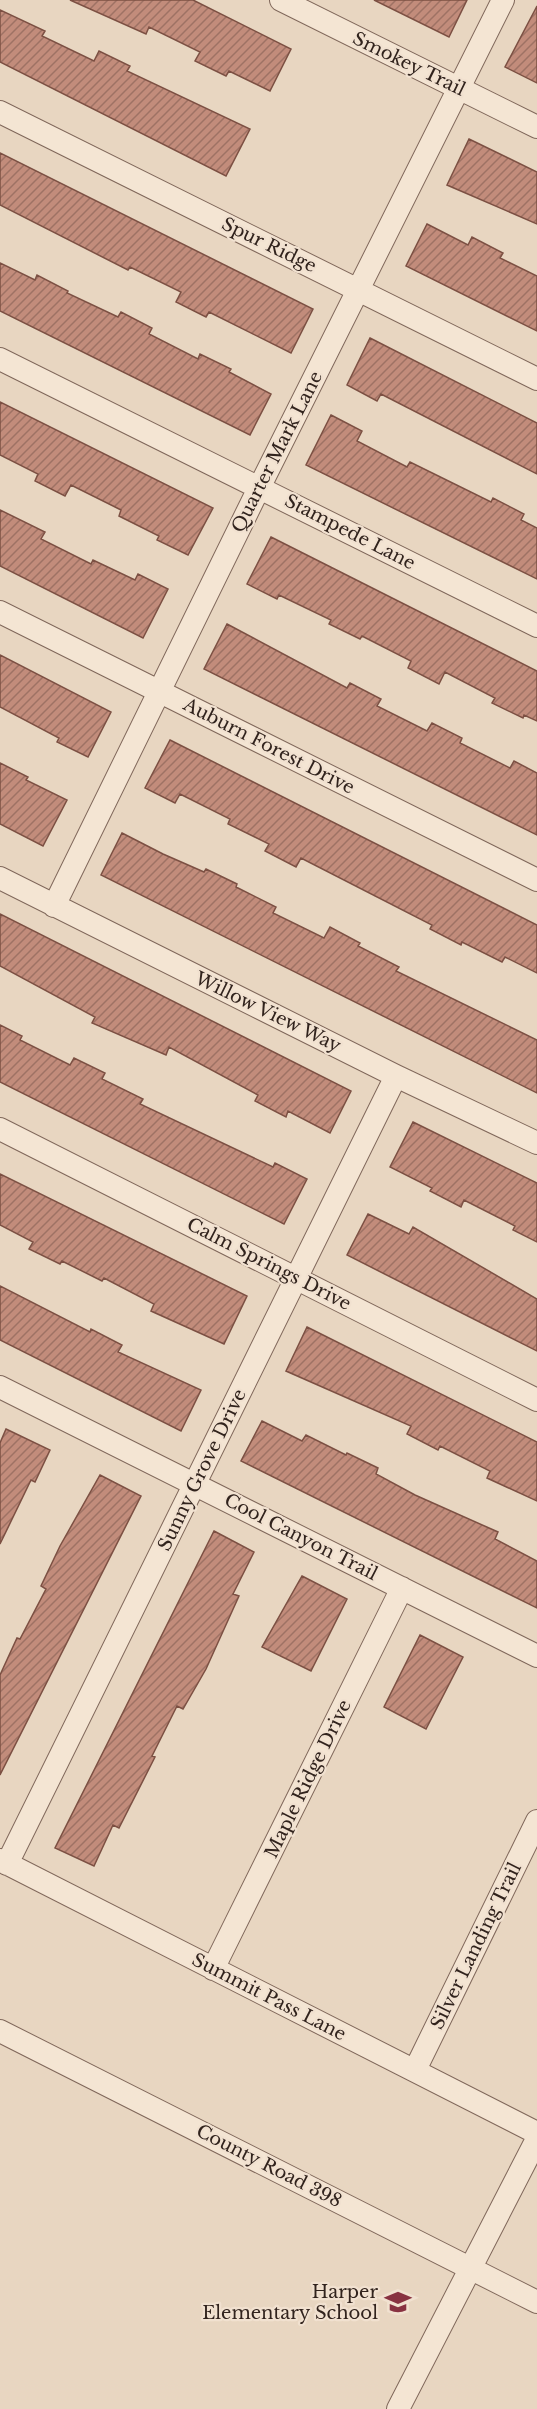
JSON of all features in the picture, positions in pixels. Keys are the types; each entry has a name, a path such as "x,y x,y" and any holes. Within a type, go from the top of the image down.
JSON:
{"street":[{"name":"Smokey Trail","path":"281,0 537,127"},
{"name":"Quarter Mark Lane","path":"54,906 260,486 503,0"},
{"name":"Spur Ridge","path":"0,112 537,380"},
{"name":"Stampede Lane","path":"0,359 260,486 537,626"},
{"name":"Auburn Forest Drive","path":"0,612 537,880"},
{"name":"Willow View Way","path":"0,878 396,1076 537,1143"},
{"name":"Sunny Grove Drive","path":"3,1862 195,1484 396,1076"},
{"name":"Calm Springs Drive","path":"0,1129 537,1400"},
{"name":"Cool Canyon Trail","path":"0,1387 537,1656"},
{"name":"Maple Ridge Drive","path":"213,1969 402,1588"},
{"name":"Silver Landing Trail","path":"415,2070 537,1821"},
{"name":"Summit Pass Lane","path":"3,1862 537,2133"},
{"name":"County Road 398","path":"0,2031 537,2302"},
{"path":"398,2409 537,2139"}],"building":[{"path":"70,0 193,0 291,49 270,91 229,71 226,76 195,61 200,52 149,27 146,34"},
{"path":"374,0 467,0 449,37"},
{"path":"537,6 537,83 505,67"},
{"path":"0,10 45,31 42,36 94,61 99,51 130,66 127,71 250,129 226,176 0,62"},
{"path":"469,139 537,172 537,224 447,185"},
{"path":"0,153 313,309 291,353 209,312 206,317 176,302 181,292 130,267 128,270 0,205"},
{"path":"427,224 468,245 472,237 503,253 500,258 537,276 537,331 406,266"},
{"path":"0,263 35,280 37,275 68,291 67,293 118,317 121,312 152,328 149,334 198,359 200,354 231,369 229,372 271,394 250,435 0,311"},
{"path":"370,338 537,423 537,474 381,394 377,401 347,385"},
{"path":"0,402 213,508 188,555 157,540 159,536 119,516 121,510 71,485 65,496 35,481 38,474 0,455"},
{"path":"331,415 362,431 357,441 407,467 410,462 491,502 493,498 524,514 521,520 537,528 537,579 306,465"},
{"path":"0,510 45,532 41,539 91,564 93,560 135,580 138,574 168,589 143,638 0,566"},
{"path":"271,537 537,671 537,721 524,715 523,718 492,703 495,698 445,672 439,684 408,668 411,661 362,636 360,639 329,624 331,620 279,595 277,599 247,584"},
{"path":"227,624 347,688 350,683 381,699 377,706 427,731 432,723 462,738 460,743 510,768 514,761 537,773 537,835 204,669"},
{"path":"0,655 111,712 88,757 57,742 59,738 0,707"},
{"path":"170,740 537,925 537,973 505,957 502,962 462,942 461,945 430,929 432,925 301,858 296,867 265,851 269,844 228,824 230,819 180,794 175,803 145,788"},
{"path":"0,763 28,777 26,780 67,800 43,846 0,824"},
{"path":"122,833 163,854 204,872 206,869 237,884 236,887 276,907 273,913 324,938 330,927 360,943 358,946 399,967 396,971 537,1040 537,1093 101,875"},
{"path":"0,914 351,1091 330,1133 288,1111 286,1117 255,1101 258,1095 169,1047 166,1055 92,1023 95,1017 0,966"},
{"path":"0,1025 22,1036 20,1040 70,1065 74,1058 105,1073 102,1079 143,1099 140,1104 273,1167 275,1163 307,1179 284,1224 0,1082"},
{"path":"413,1122 537,1183 537,1242 513,1230 515,1226 464,1200 461,1207 430,1191 432,1188 390,1167"},
{"path":"0,1174 247,1296 224,1344 151,1311 154,1304 104,1278 102,1281 62,1261 60,1264 29,1249 33,1242 0,1225"},
{"path":"368,1214 409,1234 413,1227 537,1299 537,1351 347,1255"},
{"path":"0,1286 90,1332 91,1329 122,1345 118,1352 201,1390 181,1431 0,1340"},
{"path":"307,1327 537,1442 537,1501 487,1478 490,1471 440,1446 438,1450 407,1434 411,1426 286,1371"},
{"path":"262,1421 302,1441 306,1435 346,1455 347,1453 378,1468 376,1474 415,1495 498,1532 495,1539 537,1561 537,1608 241,1461"},
{"path":"6,1429 50,1450 35,1482 31,1480 0,1544 0,1443"},
{"path":"100,1475 141,1496 0,1775 0,1675 17,1638 20,1639 46,1589 41,1586 60,1546"},
{"path":"214,1531 254,1552 233,1594 239,1596 206,1669 183,1709 177,1706 152,1756 155,1757 119,1828 113,1825 94,1866 55,1848"},
{"path":"302,1576 347,1599 311,1671 262,1647"},
{"path":"420,1635 463,1657 426,1729 384,1707"}],"place":[{"name":"Harper Elementary School","path":"398,2302"}]}
